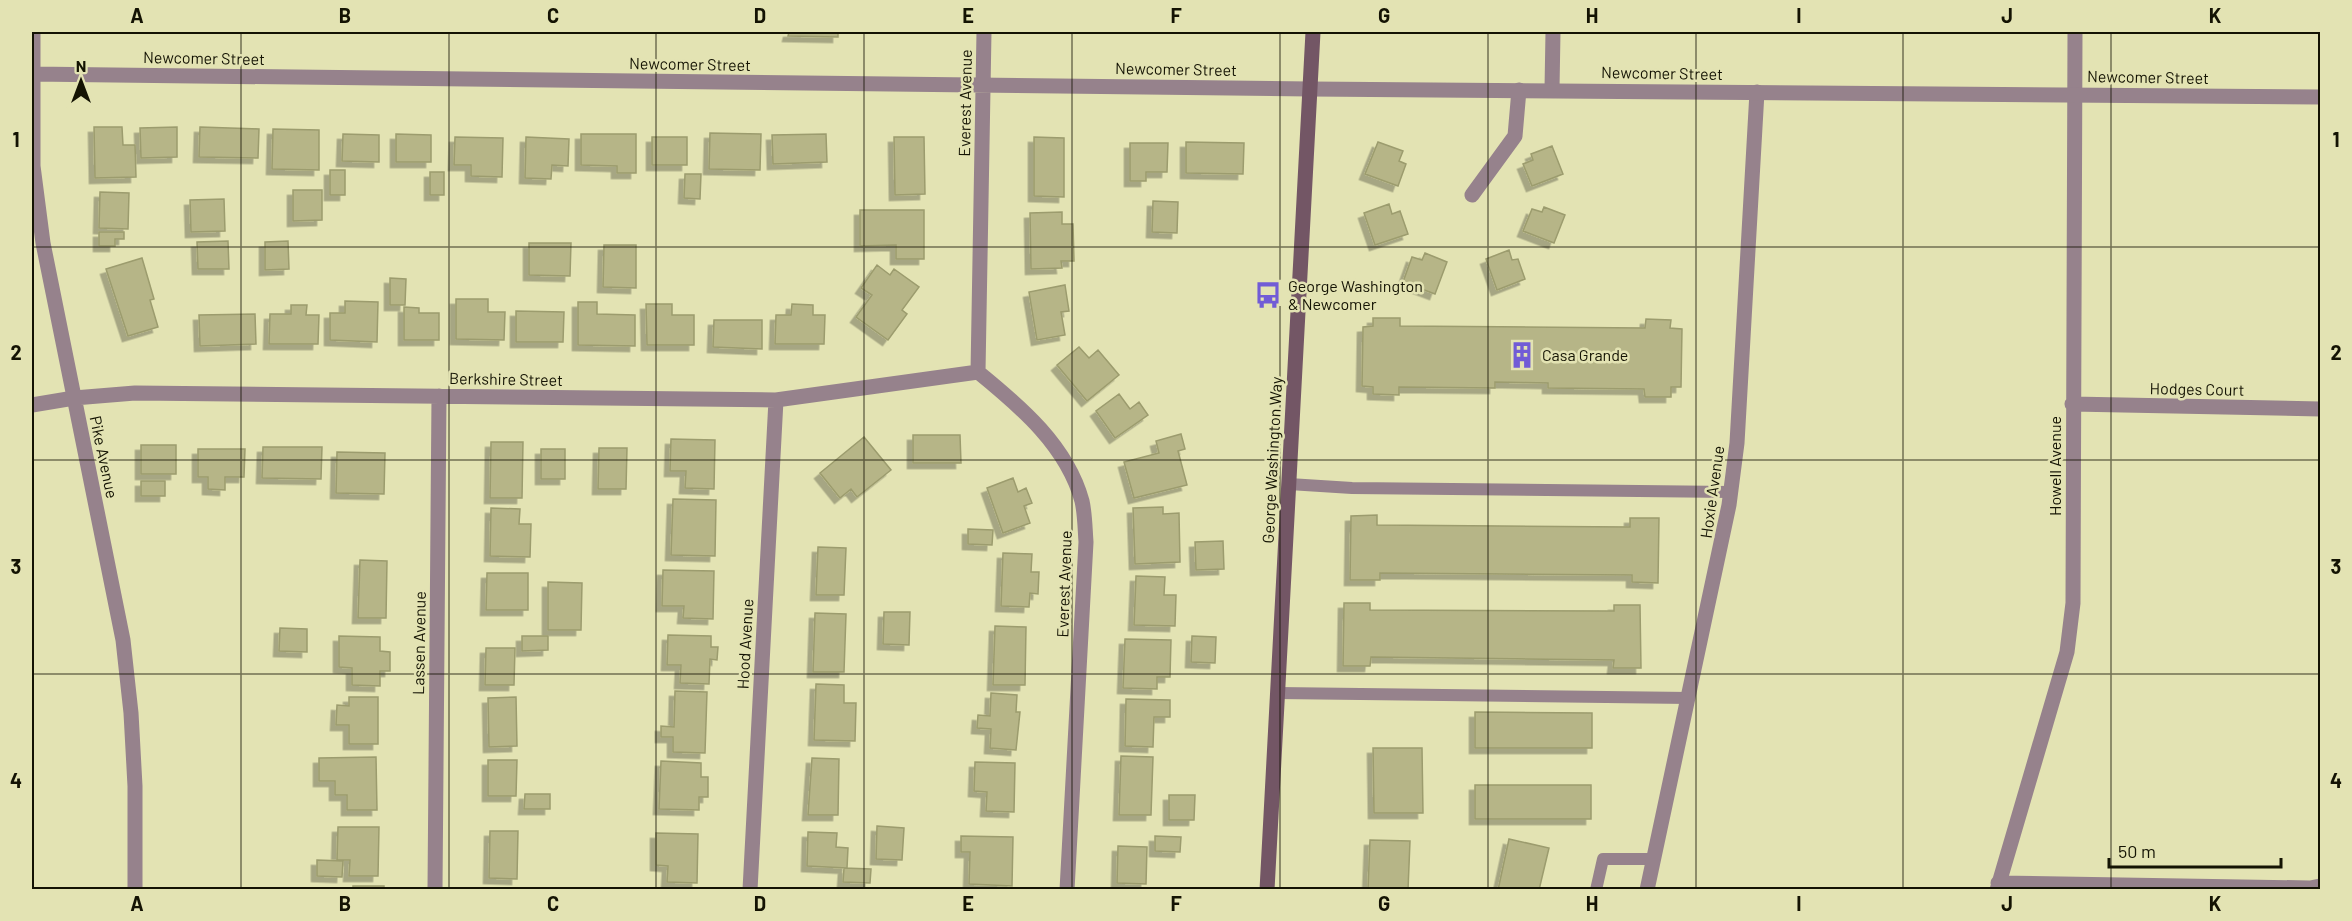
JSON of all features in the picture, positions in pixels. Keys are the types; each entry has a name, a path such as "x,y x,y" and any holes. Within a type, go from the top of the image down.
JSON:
{"main road":[{"name":"George Washington Way","path":"1267,890 1313,32"}],"street":[{"name":"Pike Avenue","path":"33,32 33,166 43,243 123,640 135,775 135,890"},
{"name":"Everest Avenue","path":"984,32 978,372 1004,393 1053,444 1070,468 1082,502 1086,542 1067,890"},
{"path":"1552,32 1552,89"},
{"name":"Howell Avenue","path":"1997,886 2067,652 2073,603 2075,32"},
{"name":"Newcomer Street","path":"32,74 984,86 2320,97"},
{"path":"1472,195 1515,136 1519,90"},
{"name":"Hoxie Avenue","path":"1647,890 1720,554 1731,492 1737,443 1757,92"},
{"name":"Berkshire Street","path":"32,405 74,398 135,393 776,400 978,372"},
{"name":"Lassen Avenue","path":"435,890 439,396"},
{"name":"Hood Avenue","path":"750,890 776,400"},
{"name":"Hodges Court","path":"2072,404 2320,409"},
{"path":"1997,886 2310,888 2320,886"}],"lane":[{"path":"1289,484 1352,488 1731,492"},
{"path":"1278,693 1689,698"},
{"path":"1596,890 1603,859 1654,859"}],"building":[{"path":"789,32 838,32 838,37 788,36"},
{"path":"94,127 122,127 123,145 135,145 136,177 95,178"},
{"path":"177,127 177,157 141,158 140,128"},
{"path":"200,127 259,129 258,158 199,157"},
{"path":"273,129 319,130 319,170 272,169"},
{"path":"710,133 761,134 760,170 709,169"},
{"path":"343,134 379,135 379,162 342,161"},
{"path":"396,134 431,135 431,162 396,162"},
{"path":"581,134 636,134 636,173 617,173 617,166 581,165"},
{"path":"826,134 827,162 773,164 772,135"},
{"path":"455,137 503,138 502,177 471,176 471,165 454,165"},
{"path":"526,137 569,139 568,166 552,165 551,179 525,178"},
{"path":"652,137 687,137 687,165 652,165"},
{"path":"894,137 924,137 925,194 895,195"},
{"path":"1034,137 1064,138 1064,197 1034,196"},
{"path":"1186,142 1244,143 1243,174 1186,173"},
{"path":"1378,142 1403,151 1399,161 1406,164 1398,186 1365,174"},
{"path":"1130,143 1168,143 1167,172 1146,172 1146,181 1130,181"},
{"path":"1552,146 1563,174 1532,186 1523,164 1533,160 1531,154"},
{"path":"330,170 345,170 345,195 330,195"},
{"path":"430,172 444,172 444,195 430,195"},
{"path":"685,174 701,174 700,199 684,198"},
{"path":"293,190 322,190 322,220 293,221"},
{"path":"100,192 129,193 128,229 99,228"},
{"path":"224,199 225,231 191,232 190,200"},
{"path":"1153,201 1178,202 1177,233 1152,232"},
{"path":"1389,204 1392,214 1400,211 1408,234 1375,245 1364,213"},
{"path":"1544,207 1565,215 1554,243 1523,231 1532,209 1542,212"},
{"path":"860,210 924,210 924,259 896,259 896,245 860,246"},
{"path":"1062,212 1062,224 1073,224 1074,261 1061,261 1062,268 1031,269 1030,213"},
{"path":"99,232 124,232 124,239 115,239 115,246 99,246"},
{"path":"228,241 229,269 198,269 197,242"},
{"path":"288,241 289,269 265,270 265,242"},
{"path":"529,243 571,243 570,276 529,275"},
{"path":"604,245 636,245 636,288 603,287"},
{"path":"1509,250 1512,260 1518,259 1525,279 1497,290 1486,259"},
{"path":"1425,253 1447,262 1435,294 1403,282 1412,257 1422,260"},
{"path":"142,258 154,299 150,300 158,327 128,336 106,269"},
{"path":"877,265 890,275 894,269 919,287 902,310 907,314 888,340 856,317 872,295 861,288"},
{"path":"390,278 406,279 405,305 390,305"},
{"path":"1065,285 1069,311 1061,312 1065,335 1037,340 1029,292"},
{"path":"456,299 488,299 488,312 505,312 504,340 456,339"},
{"path":"345,301 378,302 377,342 330,340 330,313 345,313"},
{"path":"578,302 597,302 597,314 635,315 635,346 578,345"},
{"path":"646,304 672,304 672,315 694,315 694,345 647,345"},
{"path":"792,304 813,305 813,315 825,315 824,344 775,344 776,315 791,315"},
{"path":"291,305 307,305 306,315 319,315 318,344 269,344 270,314 291,314"},
{"path":"404,307 419,308 419,313 439,313 439,340 404,340"},
{"path":"516,311 564,312 563,342 516,342"},
{"path":"255,314 256,344 200,346 199,315"},
{"name":"Casa Grande","path":"1373,318 1400,318 1400,326 1645,328 1646,319 1671,320 1670,328 1682,329 1681,387 1671,387 1671,397 1645,397 1644,389 1548,388 1548,383 1495,382 1495,388 1399,387 1399,395 1373,394 1373,387 1362,386 1363,327 1373,326"},
{"path":"714,320 762,320 762,349 713,347"},
{"path":"1079,347 1089,358 1098,350 1119,375 1087,401 1057,365"},
{"path":"1119,394 1130,409 1139,402 1148,415 1115,438 1096,411"},
{"path":"1181,434 1185,449 1178,451 1187,485 1134,498 1124,462 1159,453 1156,441"},
{"path":"913,435 960,435 961,463 913,463"},
{"path":"864,437 891,470 857,497 851,489 840,498 820,473"},
{"path":"671,439 715,440 714,489 685,488 686,471 670,471"},
{"path":"491,442 523,442 522,498 490,498"},
{"path":"141,445 176,445 176,474 141,474"},
{"path":"263,447 322,447 321,479 262,478"},
{"path":"599,448 627,448 626,489 598,489"},
{"path":"198,449 245,449 244,477 225,477 225,490 208,489 208,477 198,477"},
{"path":"541,449 565,449 565,479 541,479"},
{"path":"337,452 385,453 384,494 336,493"},
{"path":"1013,478 1018,492 1026,488 1032,503 1024,506 1030,523 1003,533 987,488"},
{"path":"141,481 165,481 165,496 141,496"},
{"path":"673,499 716,500 715,556 671,555"},
{"path":"1163,507 1163,514 1179,513 1180,562 1135,564 1133,508"},
{"path":"491,508 520,509 519,524 531,524 530,557 490,556"},
{"path":"1377,515 1377,525 1630,527 1630,518 1659,518 1658,583 1632,582 1632,575 1380,573 1380,580 1350,580 1351,516"},
{"path":"968,529 993,530 992,545 968,544"},
{"path":"1223,541 1224,569 1196,570 1195,542"},
{"path":"818,547 846,548 844,595 816,595"},
{"path":"1003,553 1032,554 1031,572 1039,572 1038,594 1030,593 1029,607 1001,606"},
{"path":"360,560 387,561 386,618 358,618"},
{"path":"663,570 714,571 713,619 683,618 684,606 662,606"},
{"path":"487,573 528,573 528,610 486,610"},
{"path":"1136,576 1165,577 1164,595 1176,595 1175,626 1134,625"},
{"path":"548,582 582,583 581,630 548,630"},
{"path":"1344,603 1370,603 1370,610 1614,611 1614,605 1640,605 1641,668 1613,668 1614,660 1371,657 1370,666 1343,666"},
{"path":"884,612 910,612 909,645 883,644"},
{"path":"815,613 846,614 844,672 813,672"},
{"path":"995,626 1026,627 1025,685 993,685"},
{"path":"280,628 307,629 307,652 279,651"},
{"path":"668,635 711,636 711,647 718,647 717,660 710,659 709,684 680,683 681,665 667,665"},
{"path":"339,636 380,637 380,651 390,652 390,671 380,671 380,686 352,685 352,668 339,667"},
{"path":"522,636 548,636 548,650 522,651"},
{"path":"1192,636 1216,637 1215,663 1191,662"},
{"path":"1125,639 1171,640 1170,677 1157,677 1157,689 1123,688"},
{"path":"486,648 515,648 514,685 485,685"},
{"path":"816,684 844,685 844,703 856,703 855,741 814,740"},
{"path":"675,691 707,692 705,753 673,752 673,737 661,737 661,726 674,727"},
{"path":"991,693 1017,695 1016,712 1020,712 1016,750 990,748 991,729 977,728 978,715 990,716"},
{"path":"349,697 378,697 378,744 349,744 349,725 336,725 337,705 349,706"},
{"path":"516,697 517,746 489,747 488,698"},
{"path":"1126,699 1170,700 1170,717 1154,717 1153,747 1125,746"},
{"path":"1475,712 1592,713 1592,748 1475,748"},
{"path":"1373,748 1422,748 1423,813 1374,813"},
{"path":"1121,756 1153,757 1151,815 1119,815"},
{"path":"376,757 377,810 347,810 347,795 335,795 335,781 319,781 319,758"},
{"path":"812,758 839,759 838,815 808,815"},
{"path":"488,760 517,760 516,796 488,796"},
{"path":"661,761 701,763 701,777 708,777 708,797 699,797 699,810 659,809"},
{"path":"975,762 1015,763 1014,812 986,811 987,792 974,791"},
{"path":"1475,785 1591,785 1591,819 1475,819"},
{"path":"525,794 550,794 550,809 524,809"},
{"path":"1169,795 1195,795 1194,820 1169,820"},
{"path":"877,826 904,828 902,860 876,859"},
{"path":"338,827 379,827 378,876 349,876 350,860 337,860"},
{"path":"490,831 518,831 517,879 489,878"},
{"path":"808,832 837,833 836,847 848,848 847,868 807,866"},
{"path":"656,833 698,834 697,883 667,882 668,866 656,865"},
{"path":"961,836 1013,837 1012,886 969,884 970,852 961,852"},
{"path":"1155,836 1181,837 1180,852 1155,851"},
{"path":"1509,839 1549,848 1539,890 1498,890"},
{"path":"1370,840 1410,841 1408,890 1368,890"},
{"path":"1118,846 1147,847 1146,884 1117,883"},
{"path":"317,860 343,861 342,877 317,876"},
{"path":"844,868 871,869 870,883 843,882"},
{"path":"353,886 384,886 384,890 353,890"}],"place":[{"name":"George Washington & Newcomer","path":"1268,295"},
{"name":"Casa Grande","path":"1522,355"}]}
